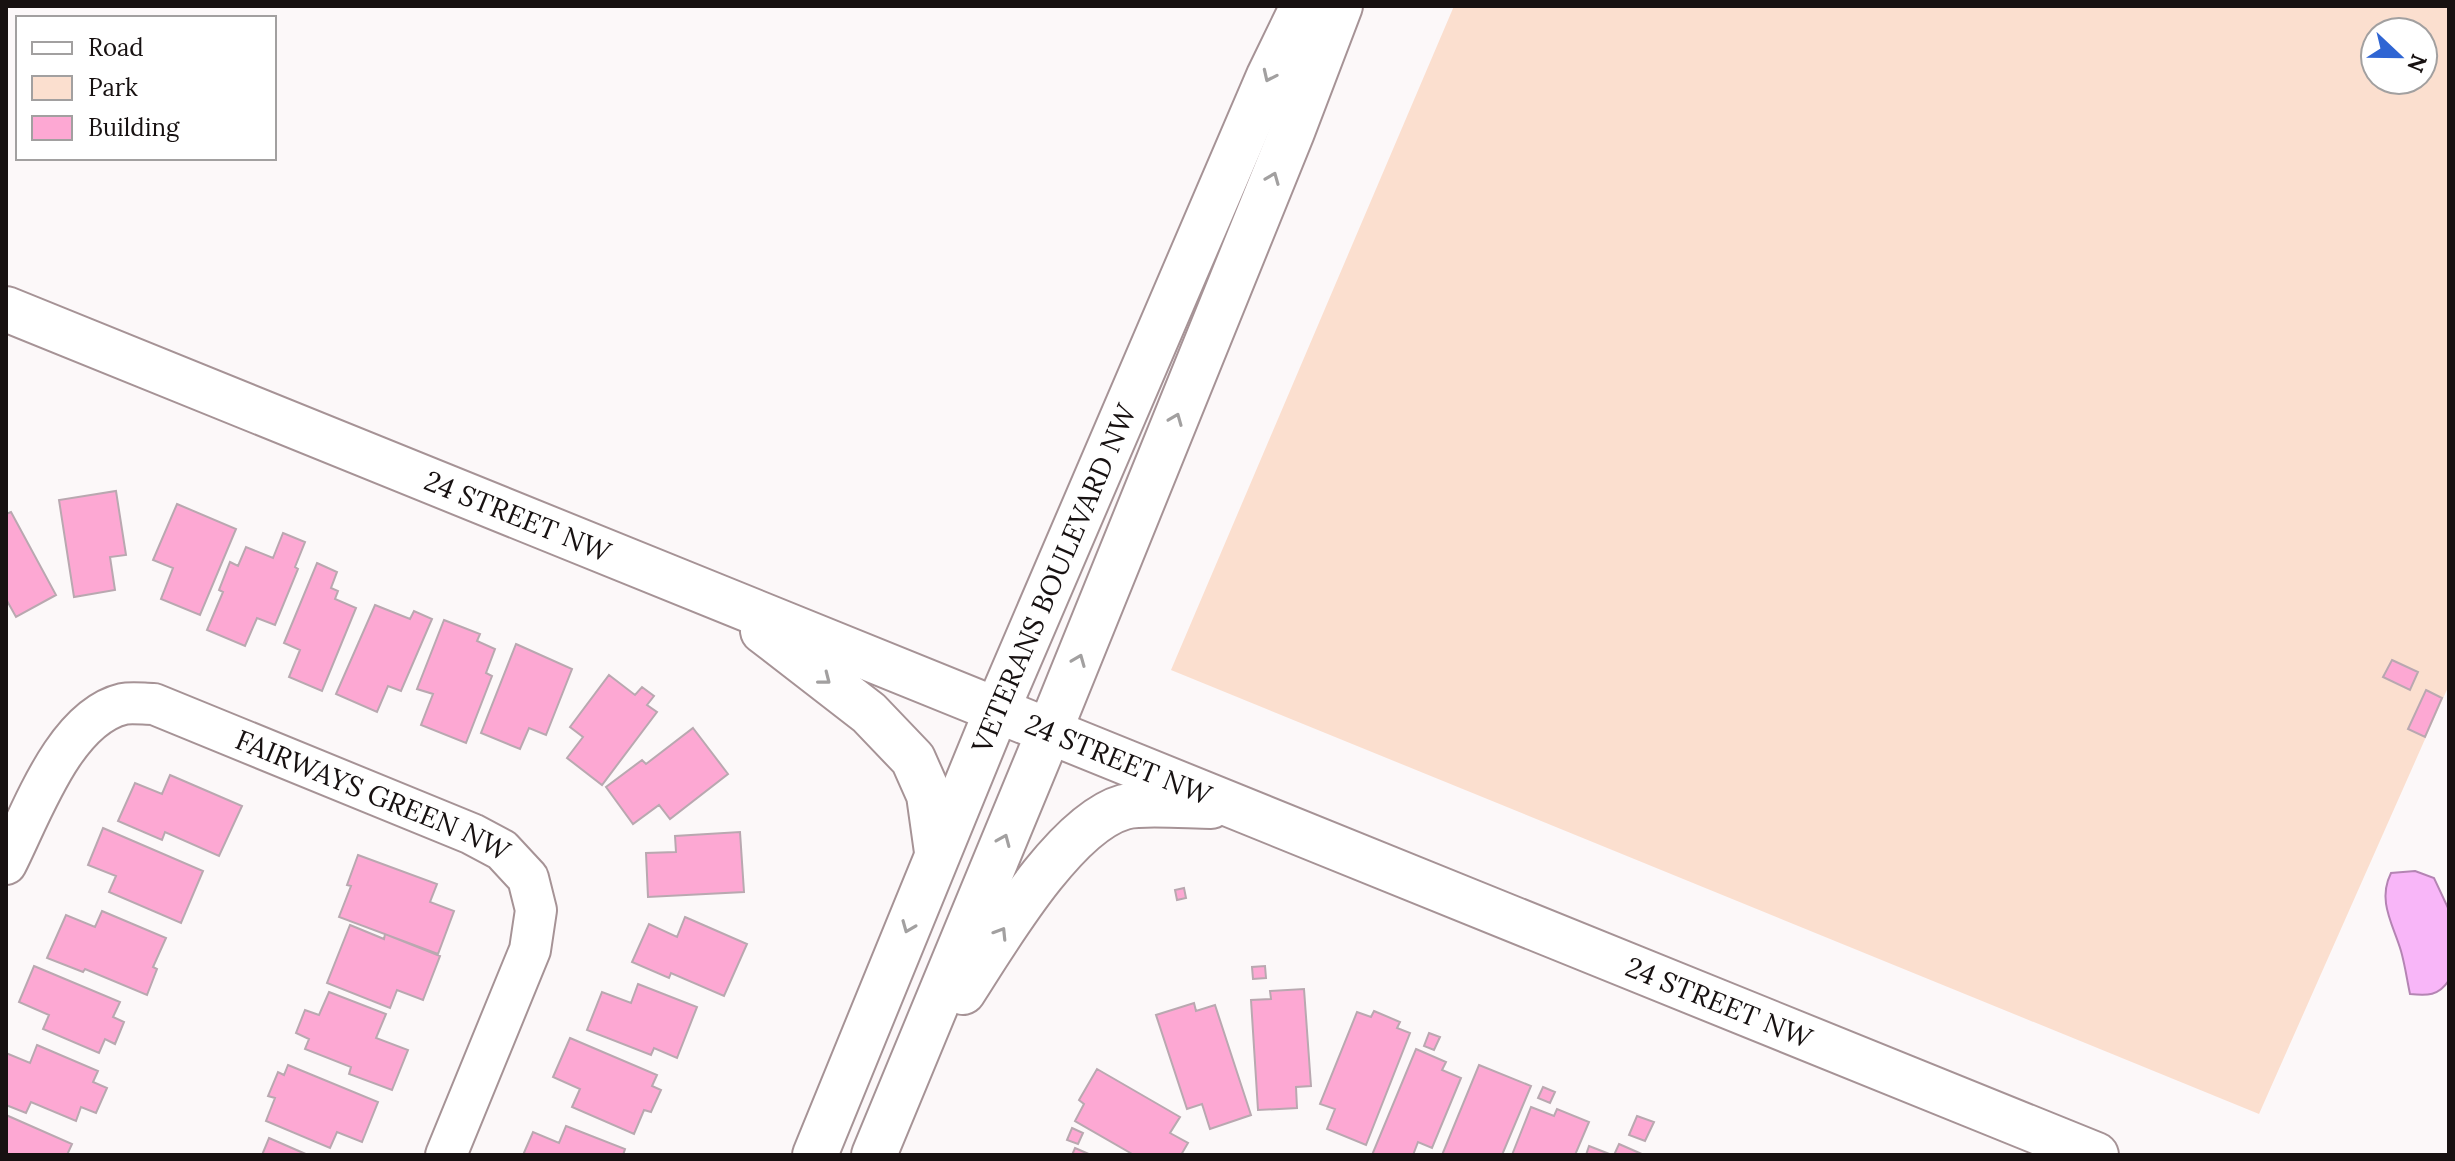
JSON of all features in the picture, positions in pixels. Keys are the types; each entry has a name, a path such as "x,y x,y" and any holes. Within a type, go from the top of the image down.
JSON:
{"main road":[{"name":"VETERANS BOULEVARD NW","path":"815,1155 997,710 1263,90 1303,6"},
{"name":"VETERANS BOULEVARD NW","path":"874,1155 1049,732 1340,6"},
{"name":"24 STREET NW","path":"6,309 2096,1155"},
{"path":"719,597 869,713 913,759 929,795 937,855"},
{"path":"898,1093 1011,916 1069,843 1096,822 1124,807 1229,805"}],"street":[{"name":"FAIRWAYS GREEN NW","path":"6,864 58,759 76,734 98,714 125,704 154,704 472,834 502,850 528,878 536,910 530,950 446,1155"}],"green space":[{"path":"1454,6 2449,6 2449,685 2259,1114 1171,670"}],"shaded area":[{"path":"2415,871 2434,878 2449,910 2449,980 2437,992 2427,995 2410,994 2386,903 2391,873"}],"building":[{"path":"116,491 126,555 110,557 115,590 74,597 59,500"},
{"path":"177,504 236,529 200,615 161,599 173,568 153,560"},
{"path":"11,512 56,595 16,617 6,599 6,514"},
{"path":"283,533 305,542 295,567 298,569 275,625 257,618 245,646 207,630 223,592 219,590 230,562 238,566 246,547 273,558"},
{"path":"317,563 337,572 331,588 338,591 335,599 356,608 322,691 289,677 300,650 284,643"},
{"path":"375,605 410,619 414,611 432,619 401,691 388,686 377,712 336,694"},
{"path":"444,620 480,634 477,641 495,649 486,673 492,676 466,743 421,725 433,694 417,689"},
{"path":"516,644 572,669 546,735 529,728 520,749 481,733"},
{"path":"2392,660 2418,672 2410,690 2383,677"},
{"path":"609,675 635,695 642,687 654,696 647,705 657,712 602,785 567,758 583,737 570,727"},
{"path":"2426,690 2442,698 2425,737 2408,729"},
{"path":"693,728 728,774 670,819 659,805 633,824 606,787 642,760 646,764"},
{"path":"170,775 242,806 219,856 165,832 162,840 118,821 135,783 162,794"},
{"path":"103,828 203,871 181,923 109,892 116,876 88,865"},
{"path":"740,832 744,892 648,897 646,853 676,852 675,836"},
{"path":"358,855 437,884 430,902 454,911 438,954 339,917"},
{"path":"1184,888 1186,898 1177,900 1175,890"},
{"path":"102,911 166,938 153,967 157,969 147,995 85,969 83,972 47,958 66,915 95,927"},
{"path":"685,917 747,944 724,996 671,973 669,978 632,962 649,924 677,937"},
{"path":"350,925 384,939 385,934 440,956 423,1000 397,990 390,1008 327,983"},
{"path":"34,966 120,1002 113,1017 124,1022 115,1044 105,1039 99,1053 43,1029 49,1015 19,1002"},
{"path":"1265,966 1266,978 1253,979 1252,967"},
{"path":"638,984 697,1007 677,1058 654,1048 651,1055 587,1030 602,992 631,1003"},
{"path":"1304,989 1311,1086 1296,1087 1297,1108 1258,1110 1251,1000 1271,999 1270,991"},
{"path":"329,992 386,1014 376,1038 408,1050 392,1090 349,1074 351,1067 305,1049 309,1039 296,1033 305,1010 319,1015"},
{"path":"1194,1003 1196,1011 1215,1005 1251,1115 1210,1129 1202,1104 1187,1109 1156,1015"},
{"path":"1374,1011 1400,1022 1397,1028 1410,1033 1366,1145 1327,1129 1335,1109 1320,1104 1357,1012 1371,1017"},
{"path":"1429,1033 1440,1037 1434,1050 1424,1046"},
{"path":"570,1038 657,1075 652,1086 661,1090 651,1112 644,1110 634,1134 572,1107 580,1089 553,1077"},
{"path":"37,1045 98,1071 93,1082 107,1088 96,1113 81,1107 76,1121 31,1102 26,1113 6,1105 6,1053 30,1063"},
{"path":"1416,1049 1446,1062 1442,1070 1461,1078 1432,1148 1418,1142 1413,1155 1372,1155"},
{"path":"288,1065 378,1102 362,1142 337,1132 330,1148 266,1121 275,1098 268,1096 278,1072 284,1075"},
{"path":"1479,1065 1531,1086 1502,1155 1442,1155"},
{"path":"1097,1069 1180,1117 1170,1133 1188,1143 1181,1155 1134,1155 1075,1121 1084,1104 1079,1100"},
{"path":"1543,1087 1555,1092 1550,1103 1538,1098"},
{"path":"1531,1107 1554,1116 1557,1109 1589,1122 1575,1155 1512,1155"},
{"path":"6,1115 72,1144 67,1155 6,1155"},
{"path":"1637,1116 1654,1122 1645,1141 1629,1135"},
{"path":"566,1126 625,1149 623,1155 523,1155 533,1132 559,1143"},
{"path":"1072,1128 1083,1133 1078,1144 1067,1140"},
{"path":"269,1138 308,1155 262,1155"},
{"path":"1619,1144 1644,1155 1614,1155"},
{"path":"1589,1146 1612,1155 1586,1155"},
{"path":"1075,1148 1091,1155 1072,1155"}]}
